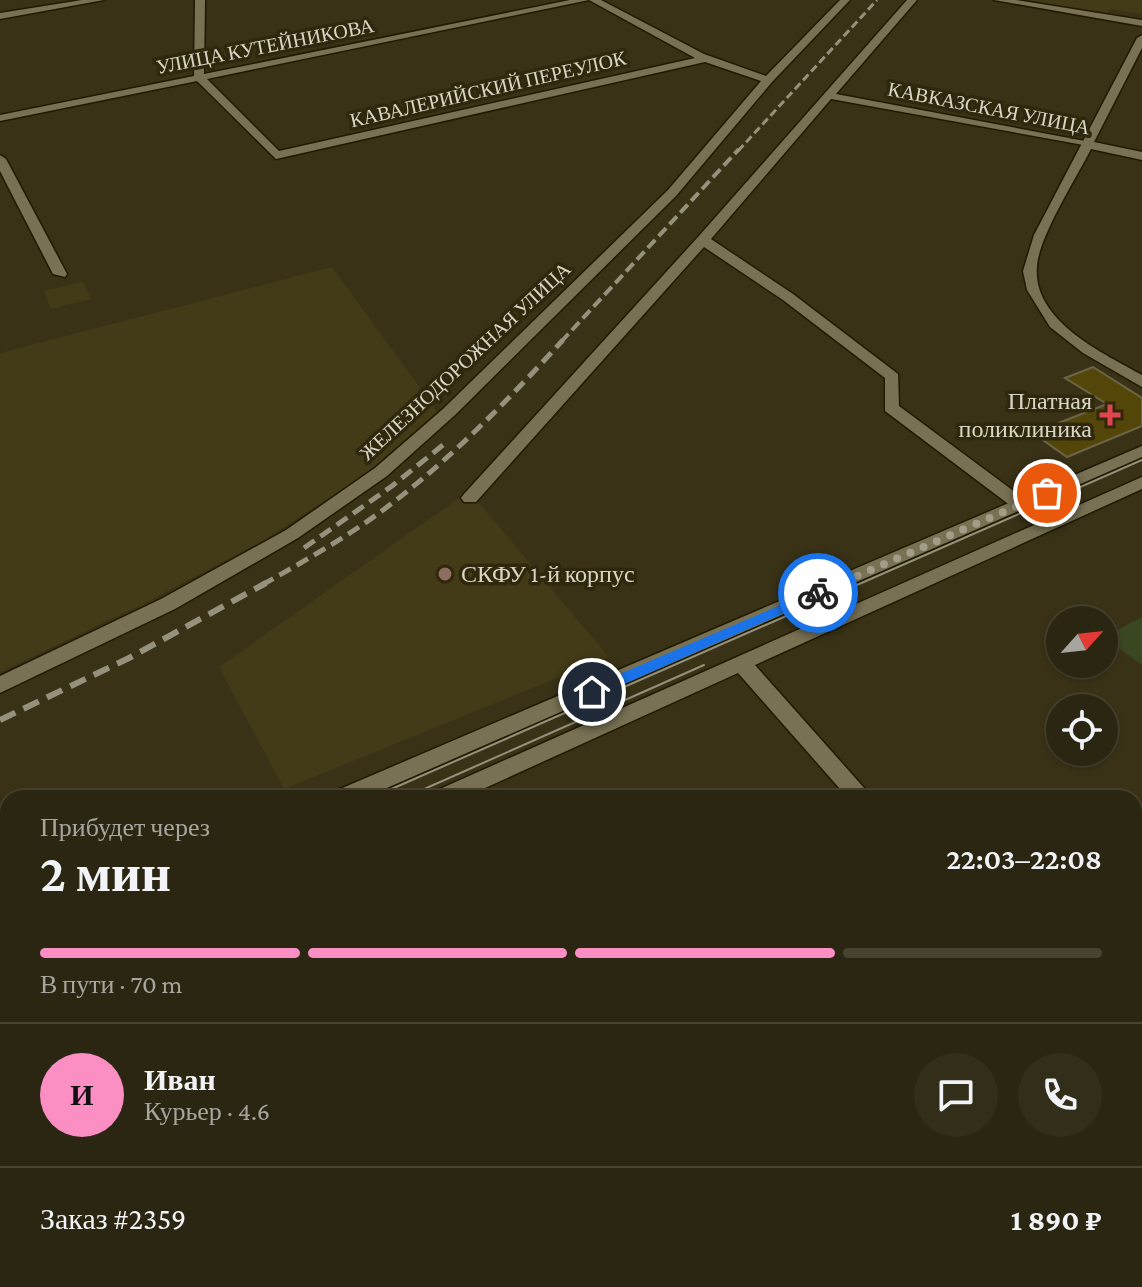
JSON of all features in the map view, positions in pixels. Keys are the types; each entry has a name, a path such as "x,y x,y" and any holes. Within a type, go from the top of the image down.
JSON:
{"street":[{"path":"0,16 99,0"},
{"path":"199,77 200,0"},
{"name":"УЛИЦА КУТЕЙНИКОВА","path":"0,118 584,0"},
{"path":"594,0 708,58 745,75 768,80"},
{"name":"ЖЕЛЕЗНОДОРОЖНАЯ УЛИЦА","path":"0,685 168,604 292,534 381,472 471,391 672,193 768,80 845,0"},
{"path":"470,498 703,240 912,0"},
{"path":"999,0 1142,23"},
{"path":"1142,38 1085,144 1041,235 1029,268 1035,300 1065,333 1142,382"},
{"name":"КАВАЛЕРИЙСКИЙ ПЕРЕУЛОК","path":"199,77 276,155 708,58"},
{"name":"КАВКАЗСКАЯ УЛИЦА","path":"830,96 1142,156"},
{"path":"0,159 60,274"},
{"path":"703,240 788,297 893,377 891,408 1021,505"},
{"path":"360,790 1142,451"},
{"path":"459,790 1142,482"},
{"path":"741,663 855,790"}],"shaded area":[{"path":"1021,0 1142,0 1142,14 1111,9 1107,13"},
{"path":"332,267 439,414 373,469 263,541 141,605 0,672 0,353"},
{"path":"83,282 91,299 50,309 44,291"},
{"name":"СКФУ 1-й корпус","path":"469,491 609,657 284,789 219,667"}],"green space":[{"path":"1142,617 1142,665 1118,647 1118,630"}],"building":[{"name":"Платная поликлиника","path":"1093,367 1142,398 1142,426 1067,457 1033,433 1107,404 1065,378"}],"tram line":[{"path":"389,790 1142,460"},
{"path":"422,790 704,665"}],"railway":[{"path":"738,151 877,0"},
{"path":"561,342 739,149"},
{"path":"262,585 344,537 414,486 481,426 563,340"},
{"path":"304,548 392,486 448,441"},
{"path":"0,720 129,658 266,583"}],"way so far":[{"path":"818,593 1047,493"}],"place":[{"name":"Платная поликлиника","path":"1110,415"},
{"name":"СКФУ 1-й корпус","path":"445,574"}],"route":[{"path":"592,692 818,593"}]}
